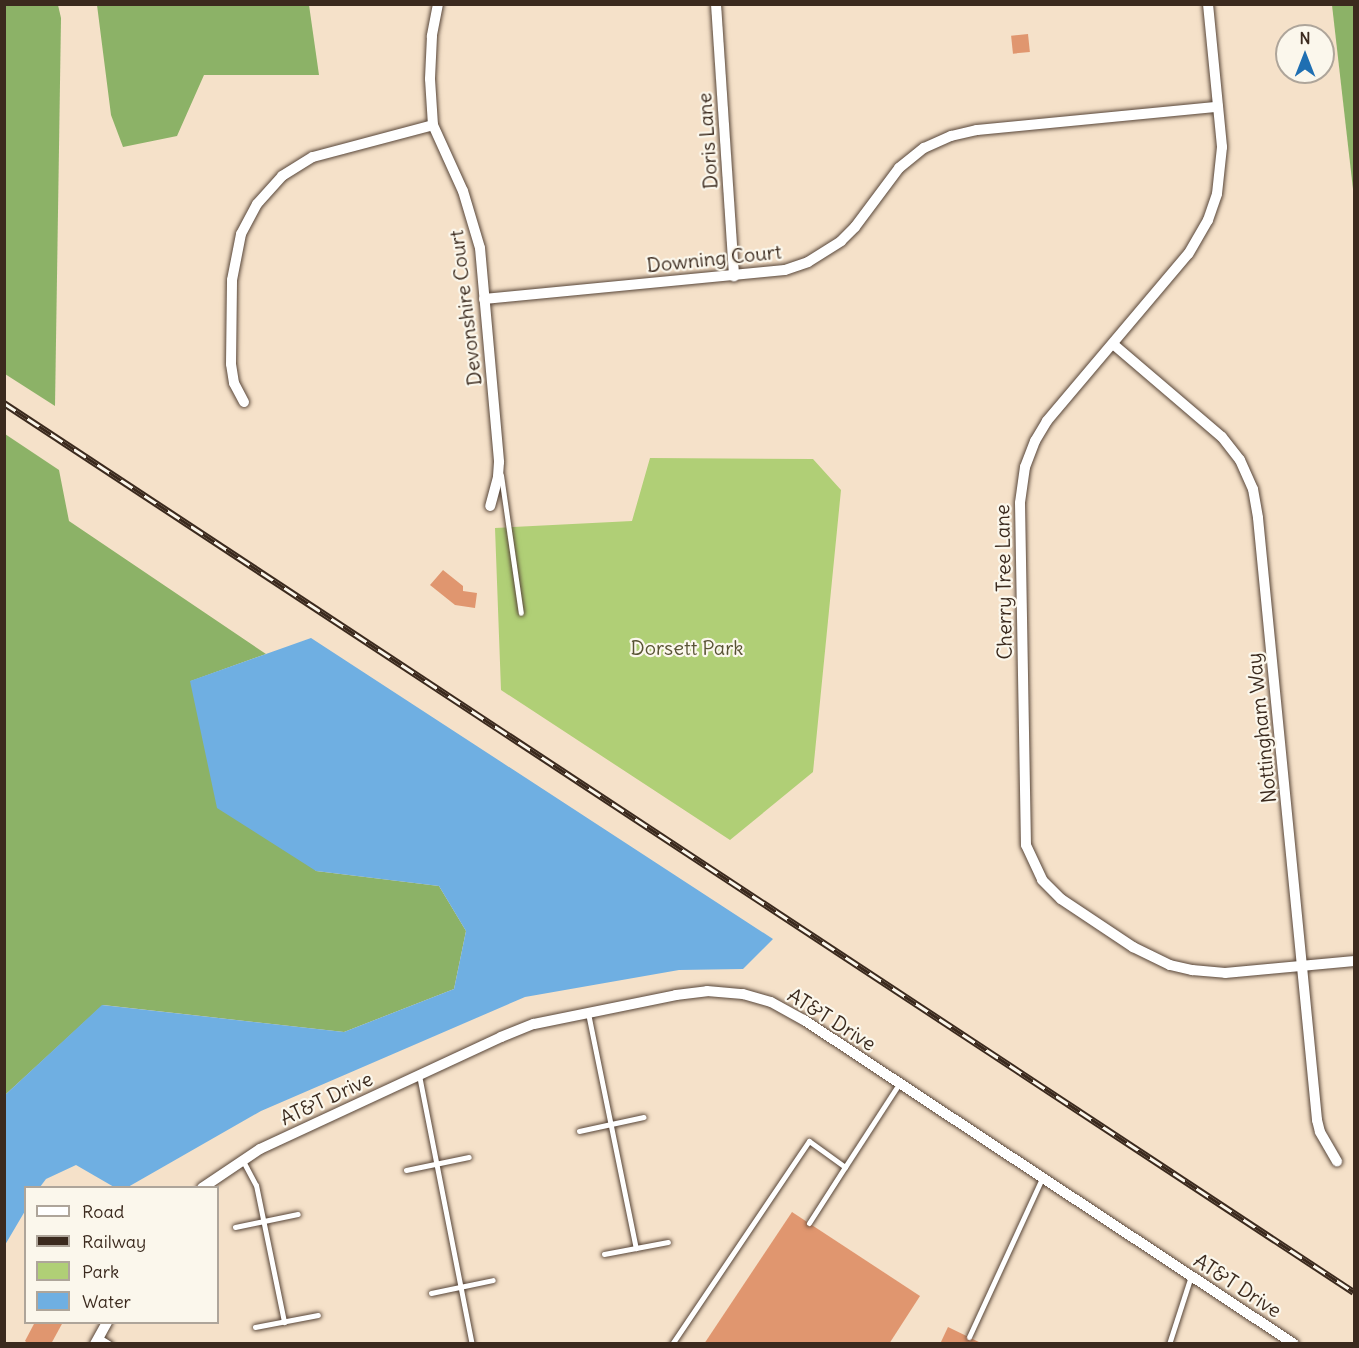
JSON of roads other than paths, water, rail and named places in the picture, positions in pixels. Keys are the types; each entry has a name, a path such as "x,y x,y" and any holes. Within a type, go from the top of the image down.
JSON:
{"street":[{"name":"Devonshire Court","path":"438,4 432,36 430,79 433,125 473,217 480,248 499,462 498,477 490,506"},
{"name":"Doris Lane","path":"716,4 734,276"},
{"name":"Cherry Tree Lane","path":"1208,4 1218,107 1221,170 1208,220 1188,254 1047,421 1030,450 1021,486 1025,835 1029,856 1042,880 1061,899 1133,947 1170,965 1225,973 1354,961"},
{"name":"Downing Court","path":"484,299 785,270 827,251 855,227 899,168 924,148 951,136 977,130 1218,107"},
{"path":"244,402 234,383 231,364 232,280 241,234 257,204 282,177 313,157 433,125"},
{"name":"Nottingham Way","path":"1113,344 1222,437 1240,460 1253,489 1258,518 1317,1120 1320,1132 1337,1162"},
{"name":"AT&T Drive","path":"205,1186 242,1159 419,1075 534,1024 707,991 743,994 771,1002 804,1020 1294,1344"},
{"path":"97,1340 106,1324"}],"lane":[{"path":"499,462 521,612"},
{"path":"588,1013 636,1248"},
{"path":"419,1075 472,1344"},
{"path":"809,1223 899,1084"},
{"path":"579,1131 644,1117"},
{"path":"672,1344 809,1141 845,1167"},
{"path":"406,1170 469,1157"},
{"path":"242,1159 256,1185 284,1322"},
{"path":"969,1336 1042,1178"},
{"path":"235,1227 298,1214"},
{"path":"604,1254 668,1242"},
{"path":"1169,1344 1191,1276"},
{"path":"431,1293 493,1280"},
{"path":"255,1327 318,1315"},
{"path":"97,1340 110,1344"}],"water":[{"path":"311,638 773,939 743,969 679,970 525,997 261,1111 130,1186 112,1186 76,1165 46,1179 41,1186 24,1186 24,1213 5,1245 5,1095 102,1005 344,1032 454,989 466,931 439,886 316,871 217,808 190,681"}],"railway":[{"path":"4,403 1354,1292"}],"park label":[{"name":"Dorsett Park","path":"687,647"}]}
